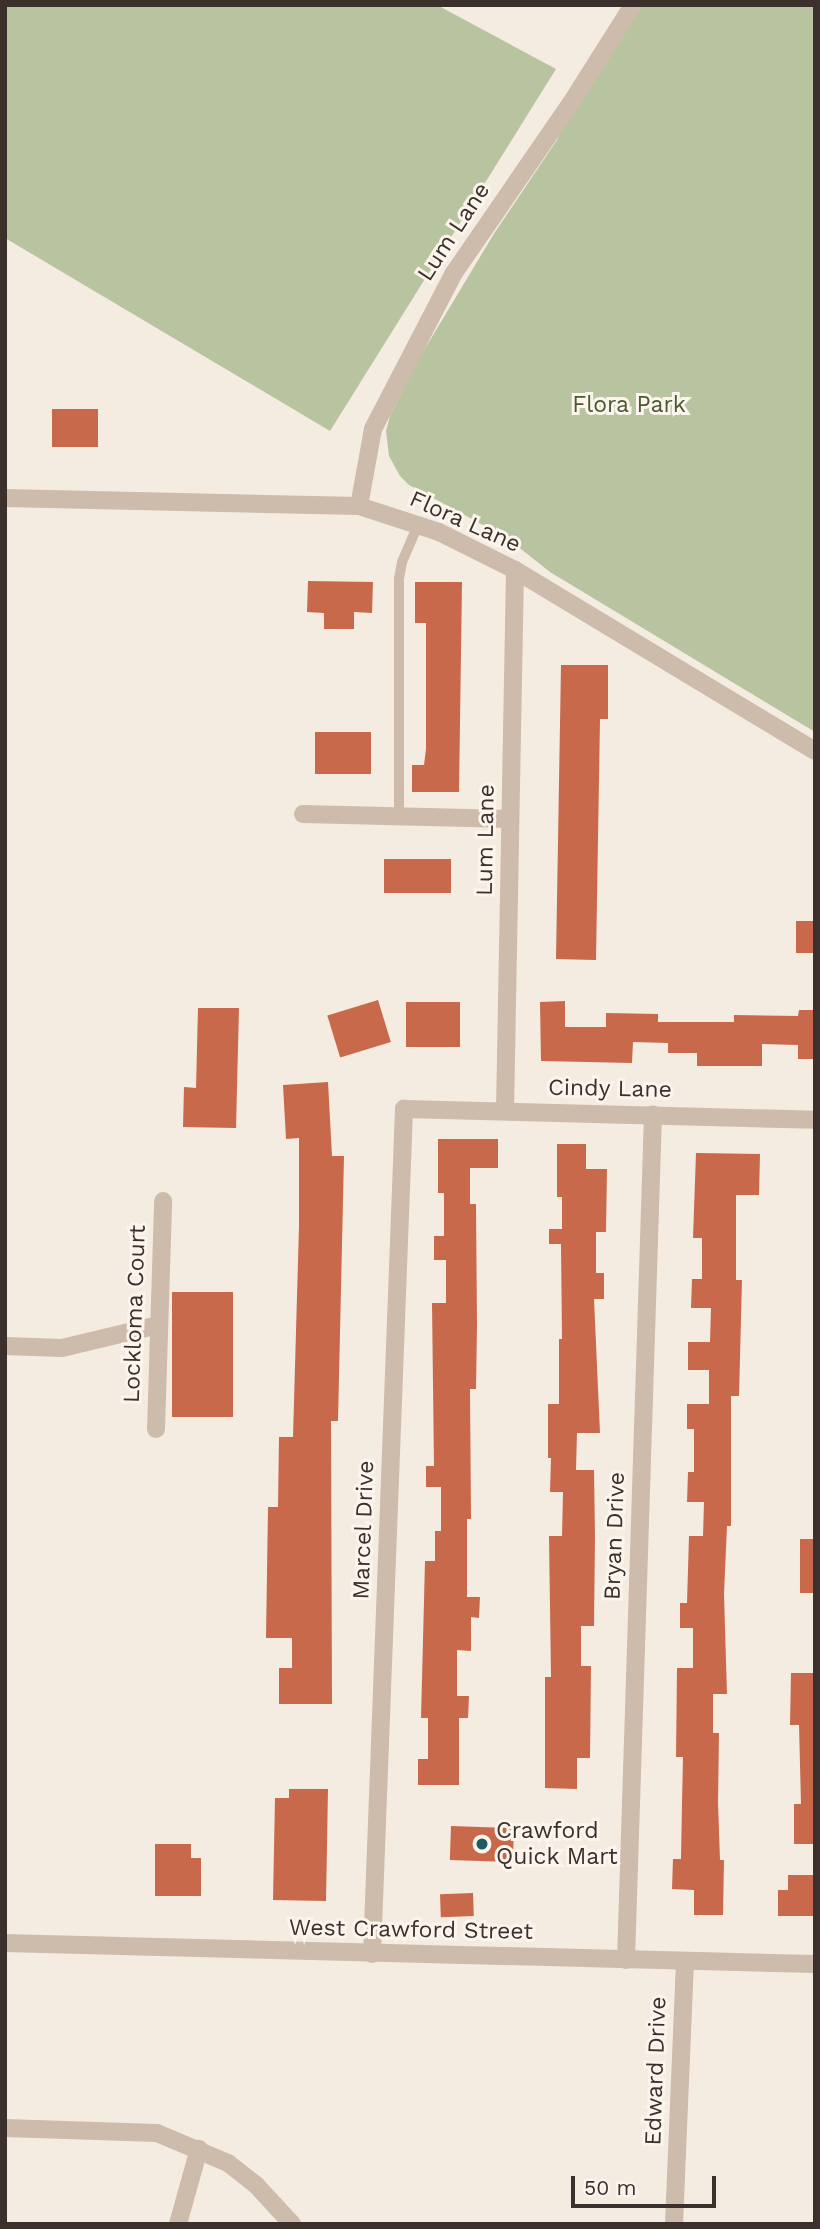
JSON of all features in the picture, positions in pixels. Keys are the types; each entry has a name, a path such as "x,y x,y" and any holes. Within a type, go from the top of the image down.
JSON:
{"street":[{"name":"Lum Lane","path":"359,506 373,429 454,273 571,103 633,5"},
{"name":"Flora Lane","path":"5,498 359,506 439,532 515,570 815,751"},
{"name":"Lum Lane","path":"505,1111 515,570"},
{"path":"303,814 510,820"},
{"name":"Cindy Lane","path":"404,1108 815,1120"},
{"name":"Marcel Drive","path":"372,1954 404,1108"},
{"name":"Bryan Drive","path":"626,1960 653,1114"},
{"name":"Lockloma Court","path":"156,1429 163,1201"},
{"path":"5,1346 62,1348 158,1325"},
{"name":"West Crawford Street","path":"5,1943 815,1964"},
{"name":"Edward Drive","path":"674,2224 685,1961"},
{"path":"5,2128 157,2133 228,2163 256,2186 292,2224"},
{"path":"178,2224 200,2149"}],"lane":[{"path":"399,817 399,579 402,562 418,525"}],"green space":[{"path":"5,5 437,5 556,69 330,431 5,238"},
{"name":"Flora Park","path":"624,5 815,5 815,732 550,572 507,538 409,485 400,476 389,456 386,431 390,416 418,360 495,232 557,140"}],"building":[{"path":"52,409 98,409 98,447 52,447"},
{"path":"308,581 373,582 372,613 354,612 354,629 324,629 324,613 307,612"},
{"path":"415,582 462,582 459,792 412,792 412,765 424,765 426,749 426,623 415,623"},
{"path":"561,665 608,665 608,719 600,719 596,960 556,959"},
{"path":"315,732 371,732 371,774 315,774"},
{"path":"384,859 451,859 451,893 384,893"},
{"path":"796,921 815,921 815,953 796,953"},
{"path":"378,1000 391,1042 340,1058 327,1015"},
{"path":"565,1001 565,1027 606,1027 606,1013 658,1014 658,1022 734,1022 734,1015 798,1016 799,1010 815,1010 815,1059 798,1059 798,1045 762,1044 762,1066 697,1066 697,1053 668,1053 668,1043 633,1042 632,1063 541,1061 540,1002"},
{"path":"406,1002 460,1002 460,1047 406,1047"},
{"path":"198,1008 239,1008 236,1128 183,1127 184,1087 196,1088"},
{"path":"328,1082 332,1156 344,1156 338,1421 331,1421 332,1704 279,1704 279,1668 292,1668 292,1638 266,1638 268,1507 278,1507 279,1437 293,1437 299,1226 299,1138 286,1139 283,1085"},
{"path":"438,1139 498,1139 498,1168 470,1168 470,1204 476,1204 477,1325 476,1389 470,1389 471,1519 467,1519 467,1597 480,1597 479,1618 471,1617 471,1651 457,1650 457,1696 469,1696 468,1718 459,1718 459,1785 418,1785 418,1759 428,1759 428,1718 421,1718 425,1561 435,1561 435,1531 441,1531 441,1487 426,1487 426,1466 434,1466 432,1303 446,1303 446,1260 434,1260 434,1236 444,1236 444,1193 438,1193"},
{"path":"557,1144 586,1144 586,1169 607,1169 606,1232 596,1232 596,1273 604,1273 604,1299 594,1299 600,1433 577,1433 576,1470 594,1470 595,1536 594,1626 581,1626 581,1666 591,1666 590,1758 577,1758 577,1789 545,1788 545,1677 551,1677 549,1536 562,1536 563,1492 550,1492 551,1458 548,1458 548,1404 559,1404 559,1339 562,1339 561,1244 549,1244 549,1229 562,1229 562,1197 557,1197"},
{"path":"696,1153 760,1154 759,1195 736,1195 736,1280 742,1280 739,1396 731,1396 731,1526 727,1526 724,1594 727,1694 713,1694 713,1733 719,1733 718,1803 720,1860 724,1860 723,1915 694,1915 694,1890 672,1889 673,1859 681,1859 683,1757 676,1757 677,1668 693,1668 693,1628 680,1628 680,1603 687,1603 689,1536 703,1536 704,1502 687,1502 688,1472 694,1472 694,1429 687,1429 687,1404 709,1404 709,1370 688,1370 688,1342 710,1342 711,1308 691,1308 692,1279 702,1279 702,1238 693,1238"},
{"path":"172,1292 233,1292 233,1417 172,1417"},
{"path":"800,1539 815,1539 815,1593 800,1593"},
{"path":"791,1673 815,1673 815,1844 794,1844 794,1804 801,1804 799,1725 790,1725"},
{"path":"289,1789 328,1789 326,1901 273,1900 275,1798 289,1798"},
{"name":"Crawford Quick Mart","path":"451,1826 514,1828 513,1862 450,1860"},
{"path":"155,1844 191,1844 191,1858 201,1858 201,1896 155,1896"},
{"path":"788,1875 815,1875 815,1916 778,1916 778,1890 788,1890"},
{"name":"Crawford Quick Mart","path":"473,1893 474,1916 441,1917 440,1894"}],"place":[{"name":"Crawford Quick Mart","path":"482,1844"}]}
